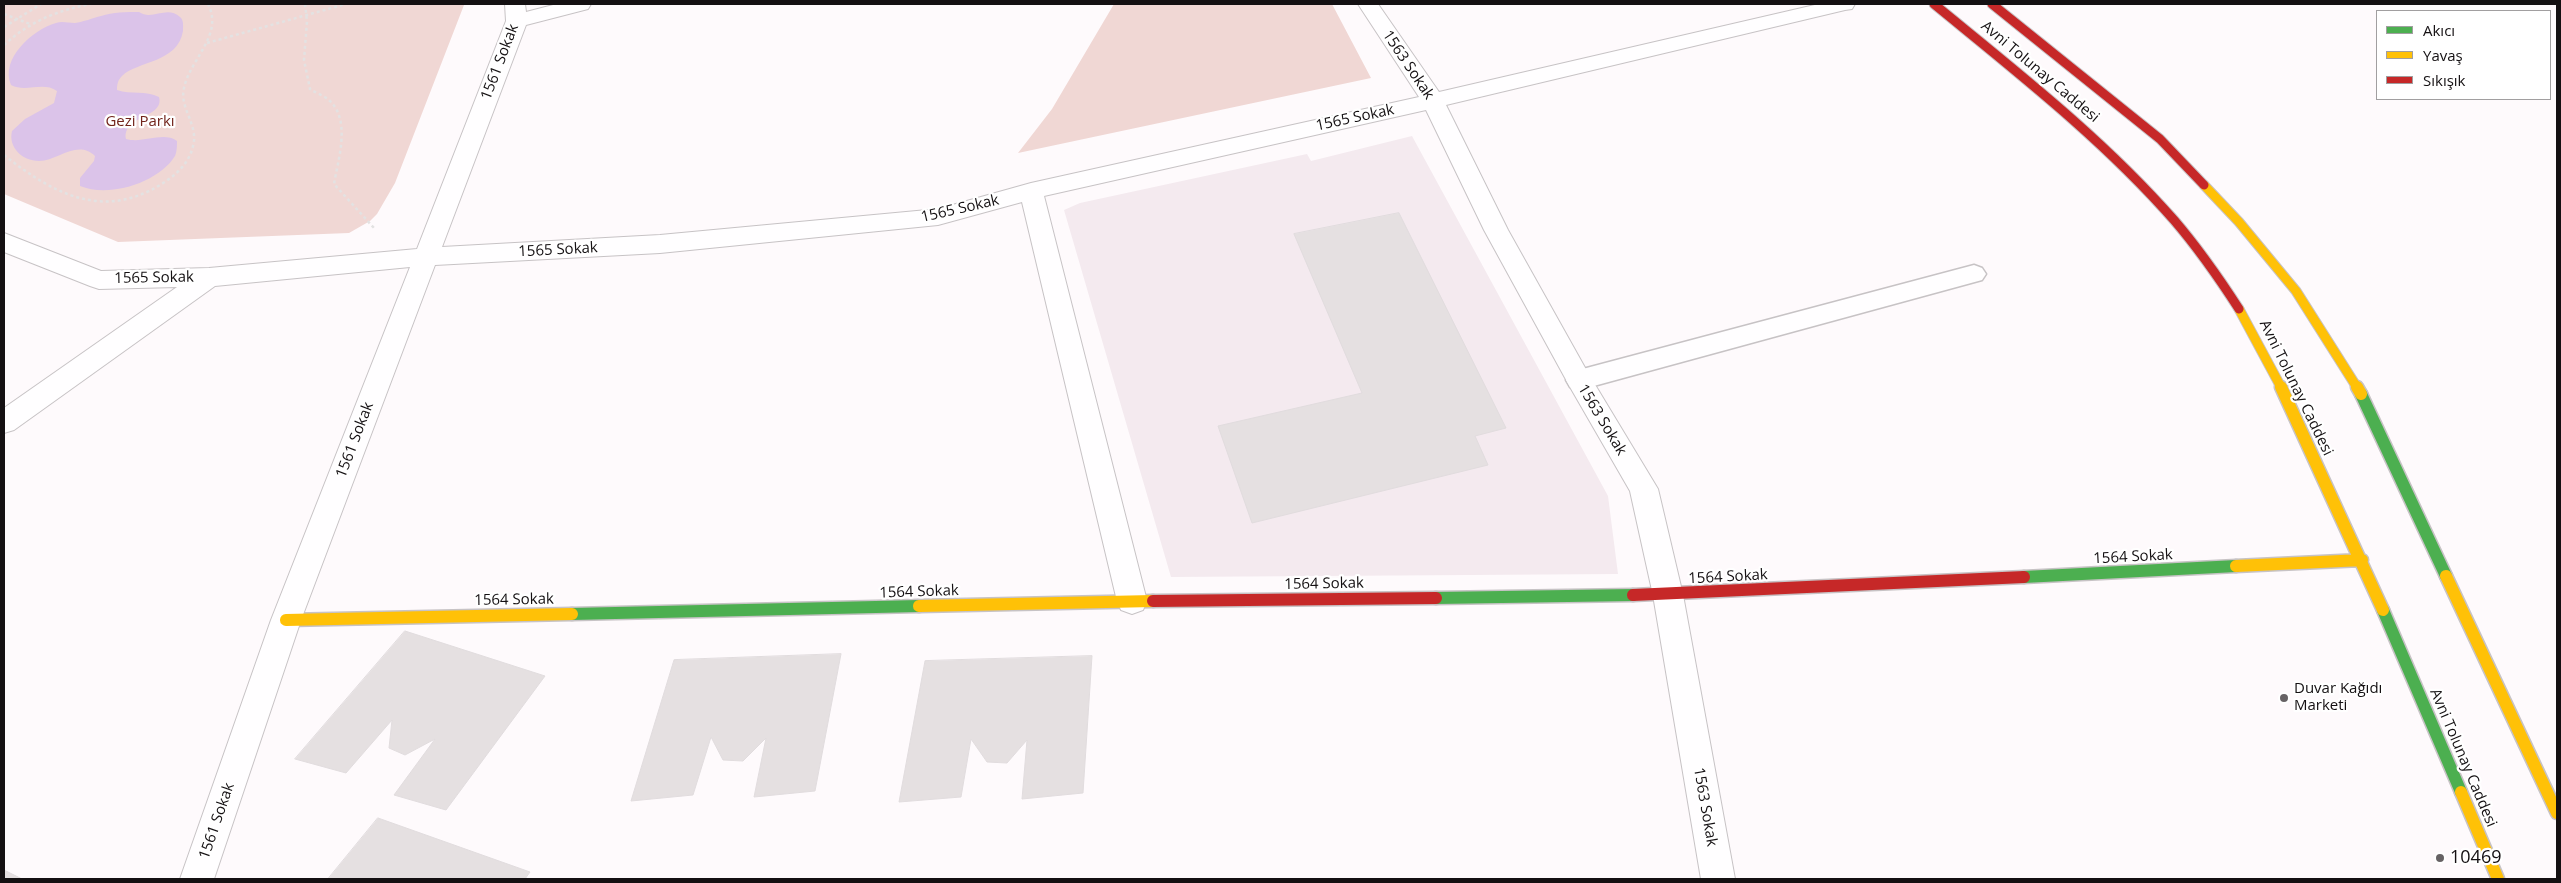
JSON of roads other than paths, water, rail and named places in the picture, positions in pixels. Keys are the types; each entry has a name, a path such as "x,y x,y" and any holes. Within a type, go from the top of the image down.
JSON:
{"main road":[{"name":"Avni Tolunay Caddesi","path":"1934,4 2112,151 2185,232 2233,297 2274,368 2362,560 2498,879"},
{"name":"Avni Tolunay Caddesi","path":"1992,4 2160,139 2239,222 2296,291 2362,397 2557,813"},
{"name":"1564 Sokak","path":"286,620 1132,601 1668,595 2362,560"}],"street":[{"path":"516,12 581,4"},
{"name":"1563 Sokak","path":"1368,4 1433,101 1496,230 1579,380 1644,489 1668,595 1718,879"},
{"name":"1565 Sokak","path":"4,242 99,280 209,277 425,257 660,244 938,217 1031,191 1433,101 1845,4"},
{"name":"1561 Sokak","path":"197,879 286,620 425,257 516,12"},
{"path":"1031,191 1132,601"},
{"path":"4,422 209,277"}],"lane":[{"path":"1579,380 1974,274"}],"place":[{"name":"Duvar Kağıdı Marketi","path":"2284,698"},
{"name":"10469","path":"2440,858"}],"park label":[{"name":"Gezi Parkı","path":"140,122"}]}
